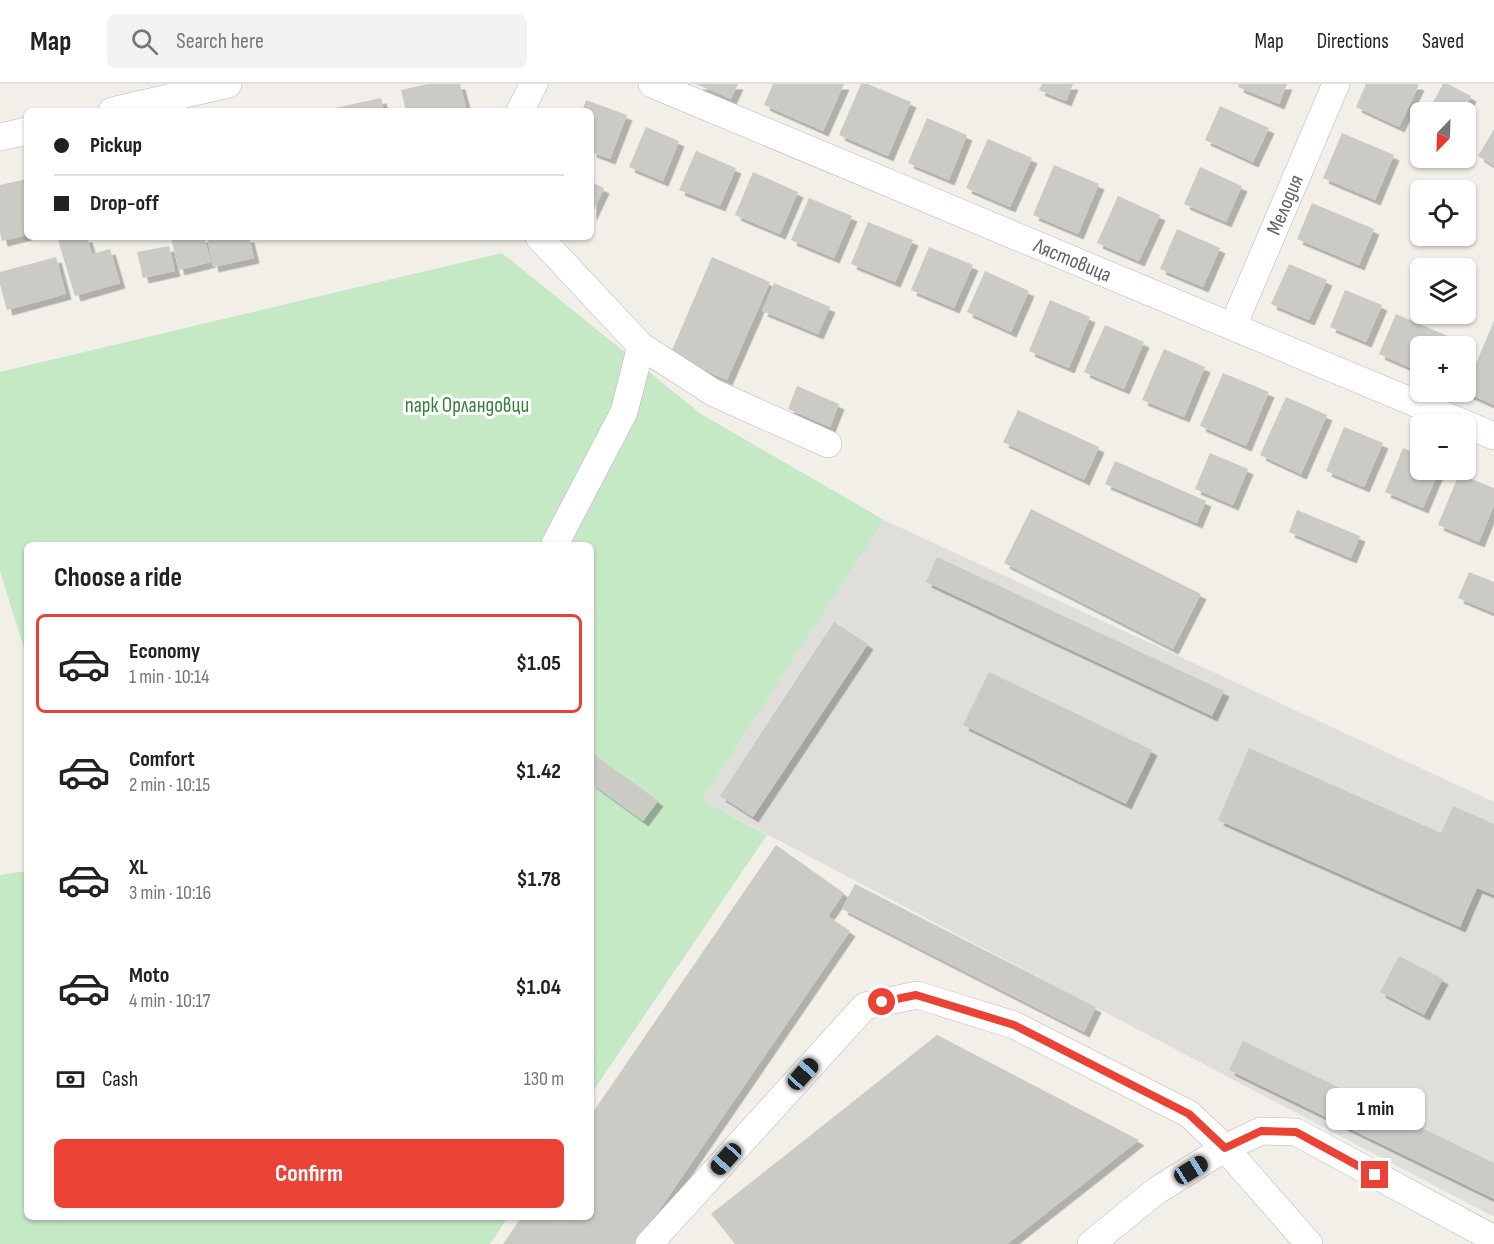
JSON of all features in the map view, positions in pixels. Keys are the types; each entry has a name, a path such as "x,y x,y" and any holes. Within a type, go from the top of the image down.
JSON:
{"street":[{"path":"125,108 228,84"},
{"path":"522,108 534,84"},
{"name":"Лястовица","path":"652,84 1494,436"},
{"name":"Мелодия","path":"1233,326 1336,84"},
{"path":"0,137 24,132"},
{"path":"542,240 641,346 714,393 828,444"},
{"path":"556,542 624,412 641,346"},
{"path":"650,1244 865,1006 916,995 1014,1025 1189,1114 1225,1148 1309,1244"},
{"path":"1091,1244 1156,1191 1225,1148 1261,1131 1296,1132 1494,1239"}],"shaded area":[{"path":"884,520 1494,802 1494,1217 702,800"}],"green space":[{"name":"парк Орландовци","path":"502,253 701,414 884,520 702,800 767,835 594,1090 594,542 24,542 24,648 0,571 0,372"},
{"path":"24,871 24,1220 506,1220 490,1244 0,1244 0,875"}],"building":[{"path":"428,84 460,84 466,108 405,108 401,90"},
{"path":"696,84 738,84 731,99"},
{"path":"773,84 844,84 823,131 764,105"},
{"path":"861,84 868,84 911,102 888,156 839,135"},
{"path":"1042,84 1073,84 1066,101 1039,90"},
{"path":"1239,84 1287,84 1279,104 1238,87"},
{"path":"1366,84 1419,85 1399,127 1356,107"},
{"path":"1443,84 1448,84 1471,96 1468,102 1433,102"},
{"path":"381,98 383,108 335,108"},
{"path":"586,100 627,115 610,159 594,153 594,108 583,108"},
{"path":"1220,106 1269,128 1253,162 1205,140"},
{"path":"927,118 967,135 949,180 908,163"},
{"path":"646,127 679,141 663,181 629,167"},
{"path":"1494,129 1494,166 1478,156"},
{"path":"1342,133 1394,155 1375,200 1323,178"},
{"path":"988,139 1032,158 1010,207 966,188"},
{"path":"696,151 736,168 720,206 679,190"},
{"path":"1054,165 1099,184 1078,234 1033,215"},
{"path":"1200,167 1242,186 1226,222 1184,204"},
{"path":"753,172 798,192 780,234 735,215"},
{"path":"24,180 24,236 2,241 0,185"},
{"path":"594,183 604,188 594,210"},
{"path":"1118,196 1160,215 1139,261 1097,243"},
{"path":"809,198 852,216 834,258 791,240"},
{"path":"1312,203 1374,229 1359,265 1297,239"},
{"path":"868,222 913,240 895,282 851,264"},
{"path":"1177,229 1220,248 1203,287 1160,269"},
{"path":"58,240 88,240 92,254 110,249 120,283 75,296"},
{"path":"172,240 205,240 211,262 179,270"},
{"path":"208,240 250,240 254,258 213,267"},
{"path":"169,246 175,271 143,278 137,252"},
{"path":"929,247 973,265 954,308 911,290"},
{"path":"56,257 66,294 7,310 0,284 0,272"},
{"path":"712,257 770,282 727,380 670,355"},
{"path":"1289,264 1327,280 1309,320 1271,304"},
{"path":"985,271 1029,291 1011,332 967,312"},
{"path":"774,283 830,307 818,334 762,311"},
{"path":"1345,290 1382,305 1366,342 1330,327"},
{"path":"1050,300 1090,317 1069,368 1029,351"},
{"path":"1396,314 1410,320 1410,324 1420,324 1448,336 1410,336 1410,368 1379,354"},
{"path":"1494,321 1494,405 1476,397 1476,363"},
{"path":"1105,325 1144,342 1124,389 1084,372"},
{"path":"1164,349 1205,367 1184,417 1142,400"},
{"path":"1223,373 1269,392 1246,446 1200,426"},
{"path":"797,386 839,404 830,427 788,409"},
{"path":"1286,397 1327,415 1301,474 1260,455"},
{"path":"1018,410 1099,447 1084,480 1003,442"},
{"path":"1344,427 1383,443 1364,487 1326,471"},
{"path":"1403,448 1410,451 1410,480 1435,480 1423,508 1385,492"},
{"path":"1210,453 1248,469 1233,505 1195,489"},
{"path":"1115,461 1206,501 1197,523 1105,484"},
{"path":"1457,480 1474,480 1494,488 1494,505 1479,542 1438,525"},
{"path":"1031,509 1201,594 1173,649 1004,563"},
{"path":"1297,510 1360,536 1351,558 1289,532"},
{"path":"937,557 1224,691 1212,716 926,582"},
{"path":"1469,572 1494,582 1494,613 1458,598"},
{"path":"834,622 868,644 753,817 720,796"},
{"path":"989,672 1152,750 1126,804 963,725"},
{"path":"1249,748 1441,833 1453,806 1494,824 1494,895 1477,888 1460,927 1218,820"},
{"path":"594,754 658,801 643,821 594,785"},
{"path":"776,845 844,893 828,916 850,931 636,1244 503,1244 519,1220 594,1220 594,1111"},
{"path":"855,884 1096,1007 1084,1032 842,909"},
{"path":"1399,956 1443,979 1424,1015 1380,992"},
{"path":"937,1035 1139,1140 1007,1244 735,1244 711,1214"},
{"path":"1243,1041 1494,1163 1494,1199 1229,1070"}],"route":[{"path":"882,1002 916,995 1014,1025 1189,1114 1225,1148 1261,1131 1296,1132 1375,1175"}]}
